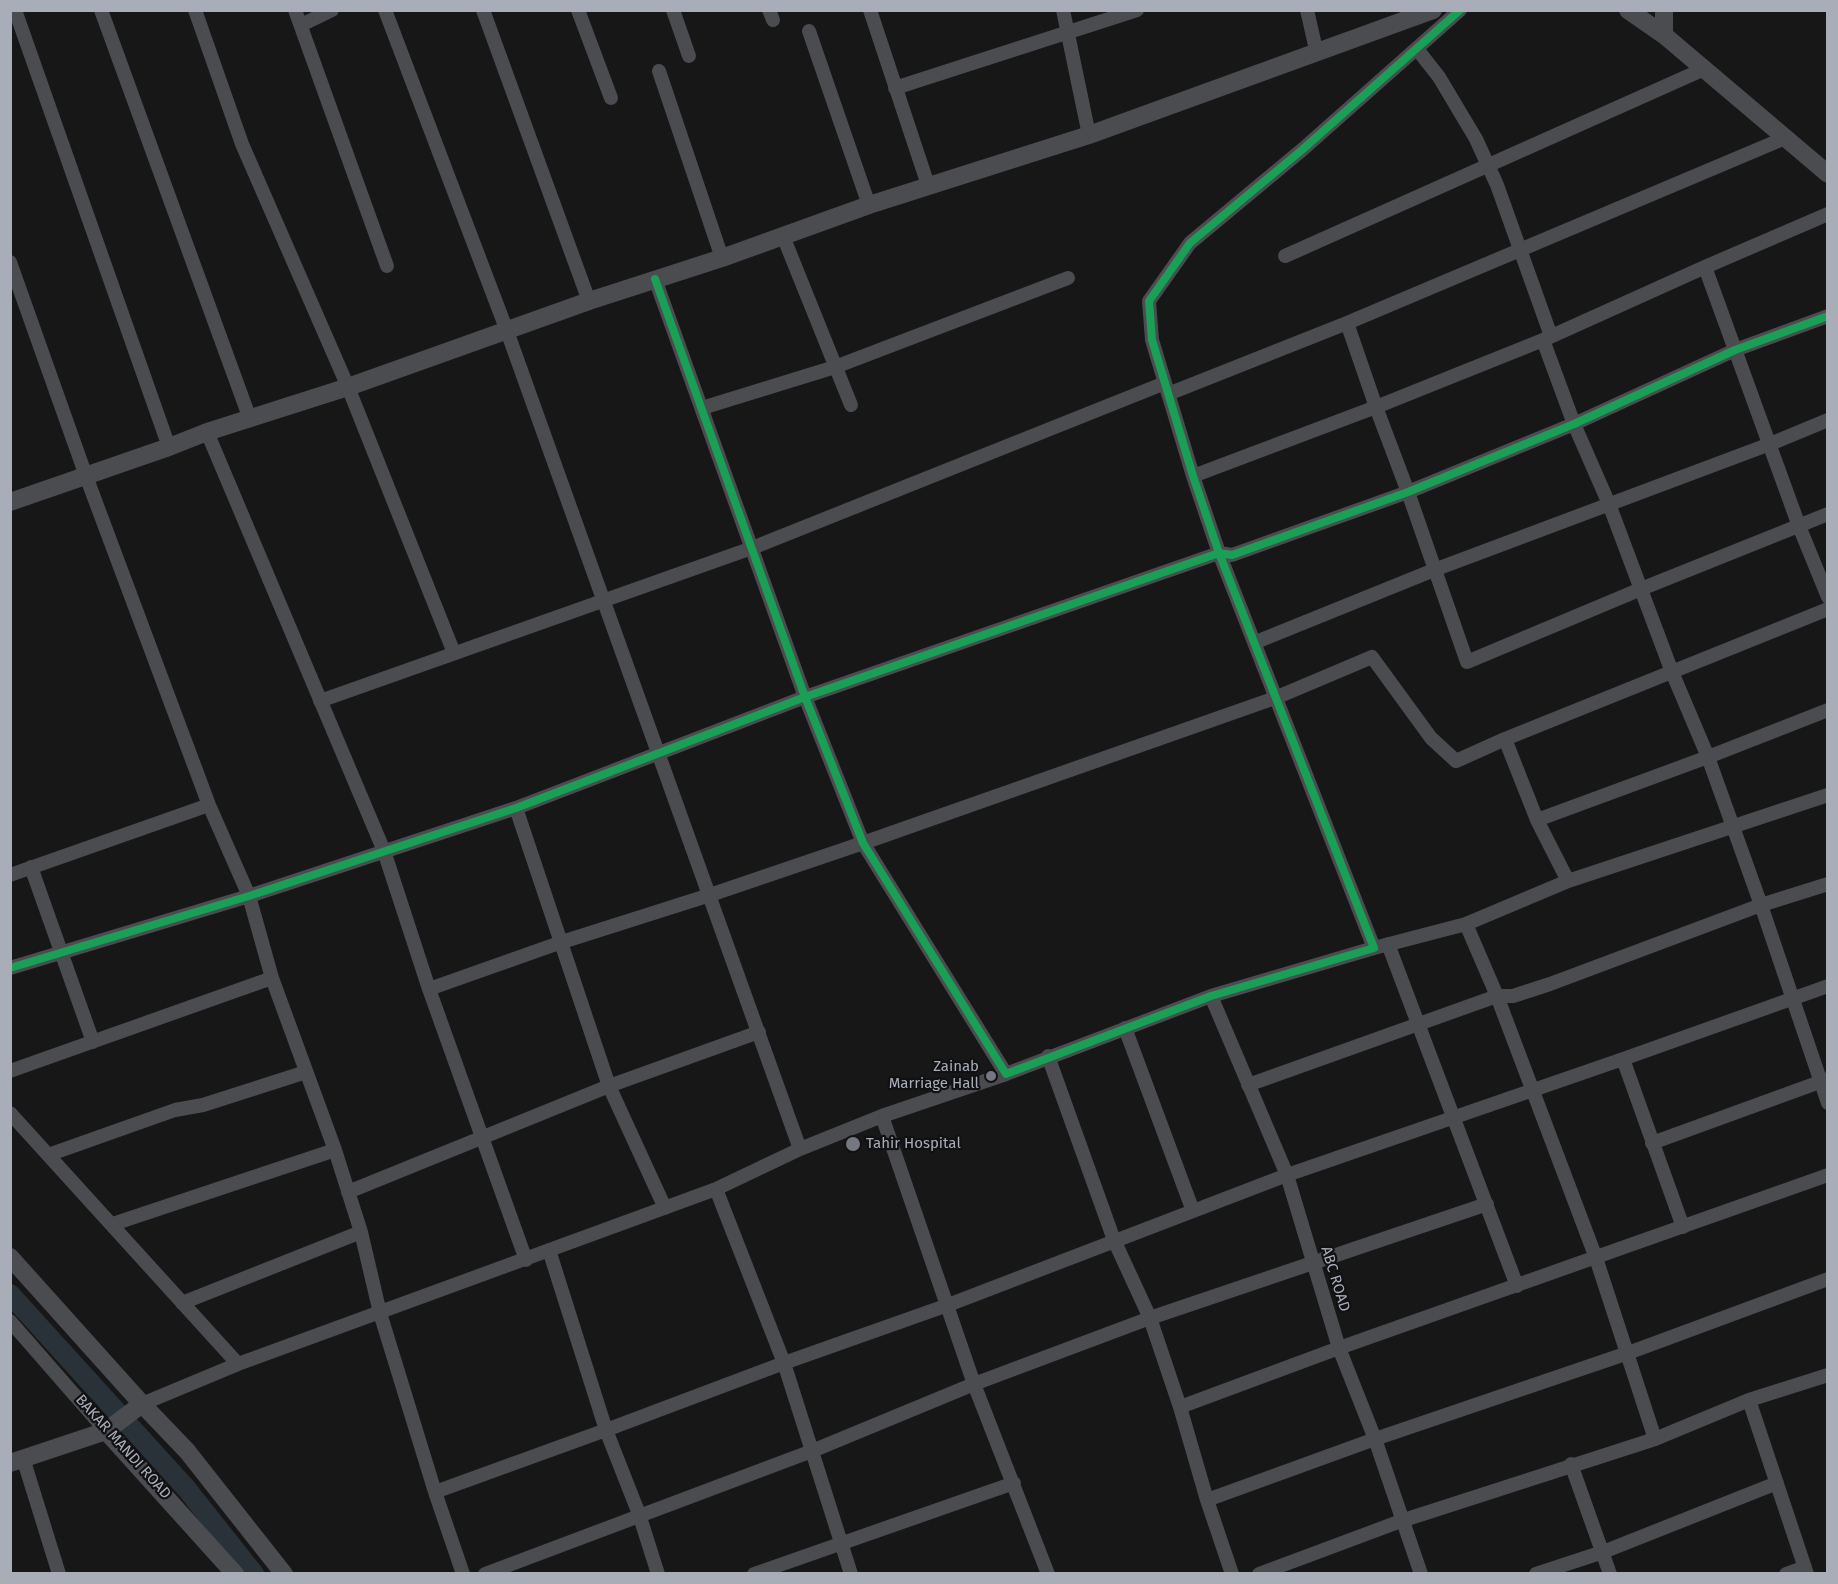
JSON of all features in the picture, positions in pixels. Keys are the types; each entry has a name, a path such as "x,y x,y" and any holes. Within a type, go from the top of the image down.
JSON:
{"street":[{"path":"15,10 169,447"},
{"path":"101,10 250,419"},
{"path":"195,10 242,144 348,387 454,653"},
{"path":"296,10 387,266"},
{"path":"301,25 332,10"},
{"path":"385,10 507,331 800,1149"},
{"path":"483,10 590,301"},
{"path":"578,10 611,98"},
{"path":"673,10 689,56"},
{"path":"870,10 928,185"},
{"path":"1063,10 1089,135"},
{"path":"895,88 1137,10"},
{"path":"1307,10 1317,54"},
{"path":"10,502 207,432 348,387 590,301 722,258 869,205 1089,135 1433,10"},
{"path":"1374,948 1275,698 1256,642 1219,553 1152,340 1149,302 1191,243 1303,149 1460,10"},
{"path":"1628,10 1664,35 1827,174"},
{"path":"1664,10 1664,35"},
{"path":"809,31 869,205"},
{"path":"1417,49 1439,77 1476,139 1497,185 1520,250 1574,424 1609,504 1672,672 1708,757 1792,999 1824,1080 1827,1104"},
{"path":"1285,256 1704,69"},
{"path":"659,71 722,258"},
{"path":"320,701 752,548 1167,388 1347,323 1785,138"},
{"path":"1193,476 1376,407 1547,338 1827,214"},
{"path":"783,236 851,405"},
{"path":"10,261 86,476 209,805 249,896 272,978 348,1192 380,1313 435,1492 463,1574"},
{"path":"1705,267 1827,597"},
{"path":"702,408 836,367 1068,278"},
{"path":"655,279 805,697 863,843 1006,1074"},
{"path":"10,969 249,896 516,807 805,697 1219,553 1232,555 1408,492 1574,424 1735,350 1827,316"},
{"path":"1347,323 1467,662 1827,514"},
{"path":"1256,642 1434,570 1770,444 1827,420"},
{"path":"207,432 384,851 429,988 526,1260"},
{"path":"429,988 863,843 1275,698 1372,657 1431,738 1456,761 1827,609"},
{"path":"1537,820 1827,710"},
{"path":"1505,739 1537,820 1568,881"},
{"path":"59,1574 17,1461 106,1431 142,1404 238,1364 716,1189 800,1149 882,1116 1006,1074 1048,1056 1211,996 1388,944 1466,924 1568,881 1827,795"},
{"path":"10,874 209,805"},
{"path":"516,807 609,1086 665,1208"},
{"path":"31,867 93,1042"},
{"path":"1248,1085 1497,996 1513,996 1550,984 1761,905 1827,884"},
{"path":"1466,924 1497,996 1596,1258 1655,1439"},
{"path":"1388,944 1517,1286"},
{"path":"10,1071 272,978"},
{"path":"435,1492 783,1363 948,1305 1287,1175 1827,986"},
{"name":"ABC ROAD","path":"1211,996 1287,1175 1339,1348 1375,1439 1401,1521 1421,1574"},
{"path":"1125,1028 1193,1211"},
{"path":"348,1192 609,1086 759,1032"},
{"path":"1048,1056 1114,1240 1150,1318 1232,1574"},
{"path":"1623,1059 1683,1227"},
{"path":"48,1155 175,1110 214,1102 306,1072"},
{"path":"1652,1143 1824,1080"},
{"path":"10,1113 238,1364"},
{"path":"882,1116 974,1384 1014,1483 1044,1573"},
{"path":"113,1224 334,1150"},
{"path":"1180,1407 1339,1348 1827,1175"},
{"path":"716,1189 783,1363 851,1574"},
{"path":"485,1574 1150,1318 1487,1204"},
{"path":"182,1303 360,1232"},
{"path":"549,1250 606,1430 639,1515 658,1574"},
{"path":"10,1257 142,1404 188,1451 284,1574"},
{"path":"1207,1500 1375,1439 1628,1353 1827,1279"},
{"name":"BAKAR MANDI ROAD","path":"10,1321 235,1574"},
{"path":"1259,1574 1401,1521 1571,1464 1655,1439 1749,1400 1827,1375"},
{"path":"1749,1400 1806,1570 1786,1574"},
{"path":"1571,1464 1610,1574"},
{"path":"754,1574 1014,1483"},
{"path":"1536,1574 1603,1552 1777,1483"}],"waterway":[{"path":"10,1294 186,1488 254,1574"}],"cycle path":[{"path":"655,279 805,697 863,843 1006,1074 1211,996 1374,948 1219,553 1152,340 1149,301 1190,243 1303,149 1460,10"},
{"path":"10,968 249,896 516,808 805,697 1219,553 1232,555 1408,492 1574,424 1735,350 1828,316"}],"place":[{"name":"Zainab Marriage Hall","path":"991,1076"},
{"name":"Tahir Hospital","path":"853,1144"}]}
